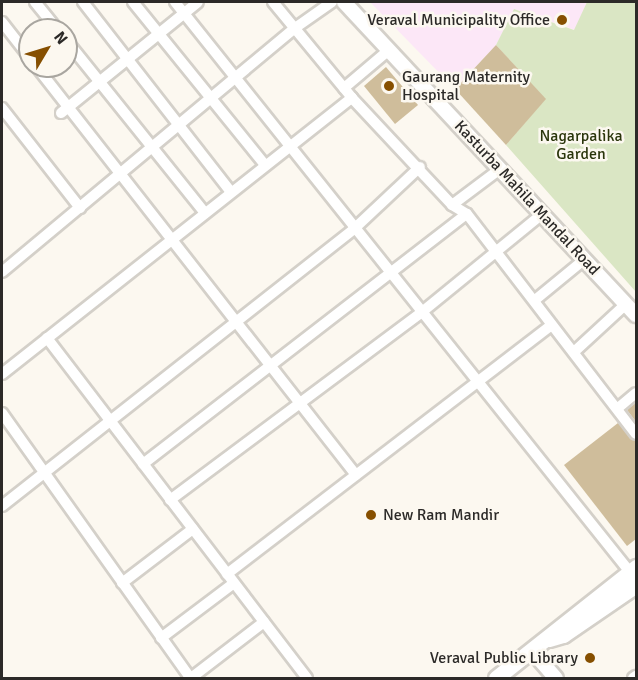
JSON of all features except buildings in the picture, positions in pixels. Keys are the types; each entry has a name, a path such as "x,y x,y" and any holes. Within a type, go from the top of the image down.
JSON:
{"main road":[{"path":"496,678 549,639 558,626 635,576"}],"street":[{"path":"36,2 49,18"},
{"path":"83,2 231,192"},
{"path":"133,2 265,165"},
{"path":"175,2 635,576"},
{"path":"65,110 198,2"},
{"path":"273,2 352,98 420,167 452,205 467,214 497,249 551,325 575,351 636,434"},
{"path":"2,272 213,100 295,28 332,2"},
{"name":"Kasturba Mahila Mandal Road","path":"344,2 636,315"},
{"path":"2,22 18,43"},
{"path":"344,88 389,50"},
{"path":"78,55 205,213"},
{"path":"44,78 65,110 122,174 356,475"},
{"path":"2,374 171,238 352,98"},
{"path":"2,108 80,208"},
{"path":"2,506 355,228 420,167"},
{"path":"452,205 500,169"},
{"path":"143,464 273,367 467,214"},
{"path":"170,500 422,312 542,214"},
{"path":"535,300 585,260"},
{"path":"575,351 626,304"},
{"path":"227,574 551,325"},
{"path":"47,338 307,678"},
{"path":"618,408 636,393"},
{"path":"2,413 190,678 264,622"},
{"path":"122,583 193,529"},
{"path":"161,638 234,583"},
{"path":"533,651 556,678"}],"shaded area":[{"path":"370,2 587,2 575,30 514,9 496,45 455,89"}],"green space":[{"name":"Nagarpalika Garden","path":"587,2 636,2 636,292 506,145 545,99 496,45 514,9 574,30"}],"place":[{"name":"Veraval Municipality Office","path":"562,20"},
{"name":"Gaurang Maternity Hospital","path":"389,86"},
{"name":"New Ram Mandir","path":"371,515"},
{"name":"Veraval Public Library","path":"590,658"}]}
